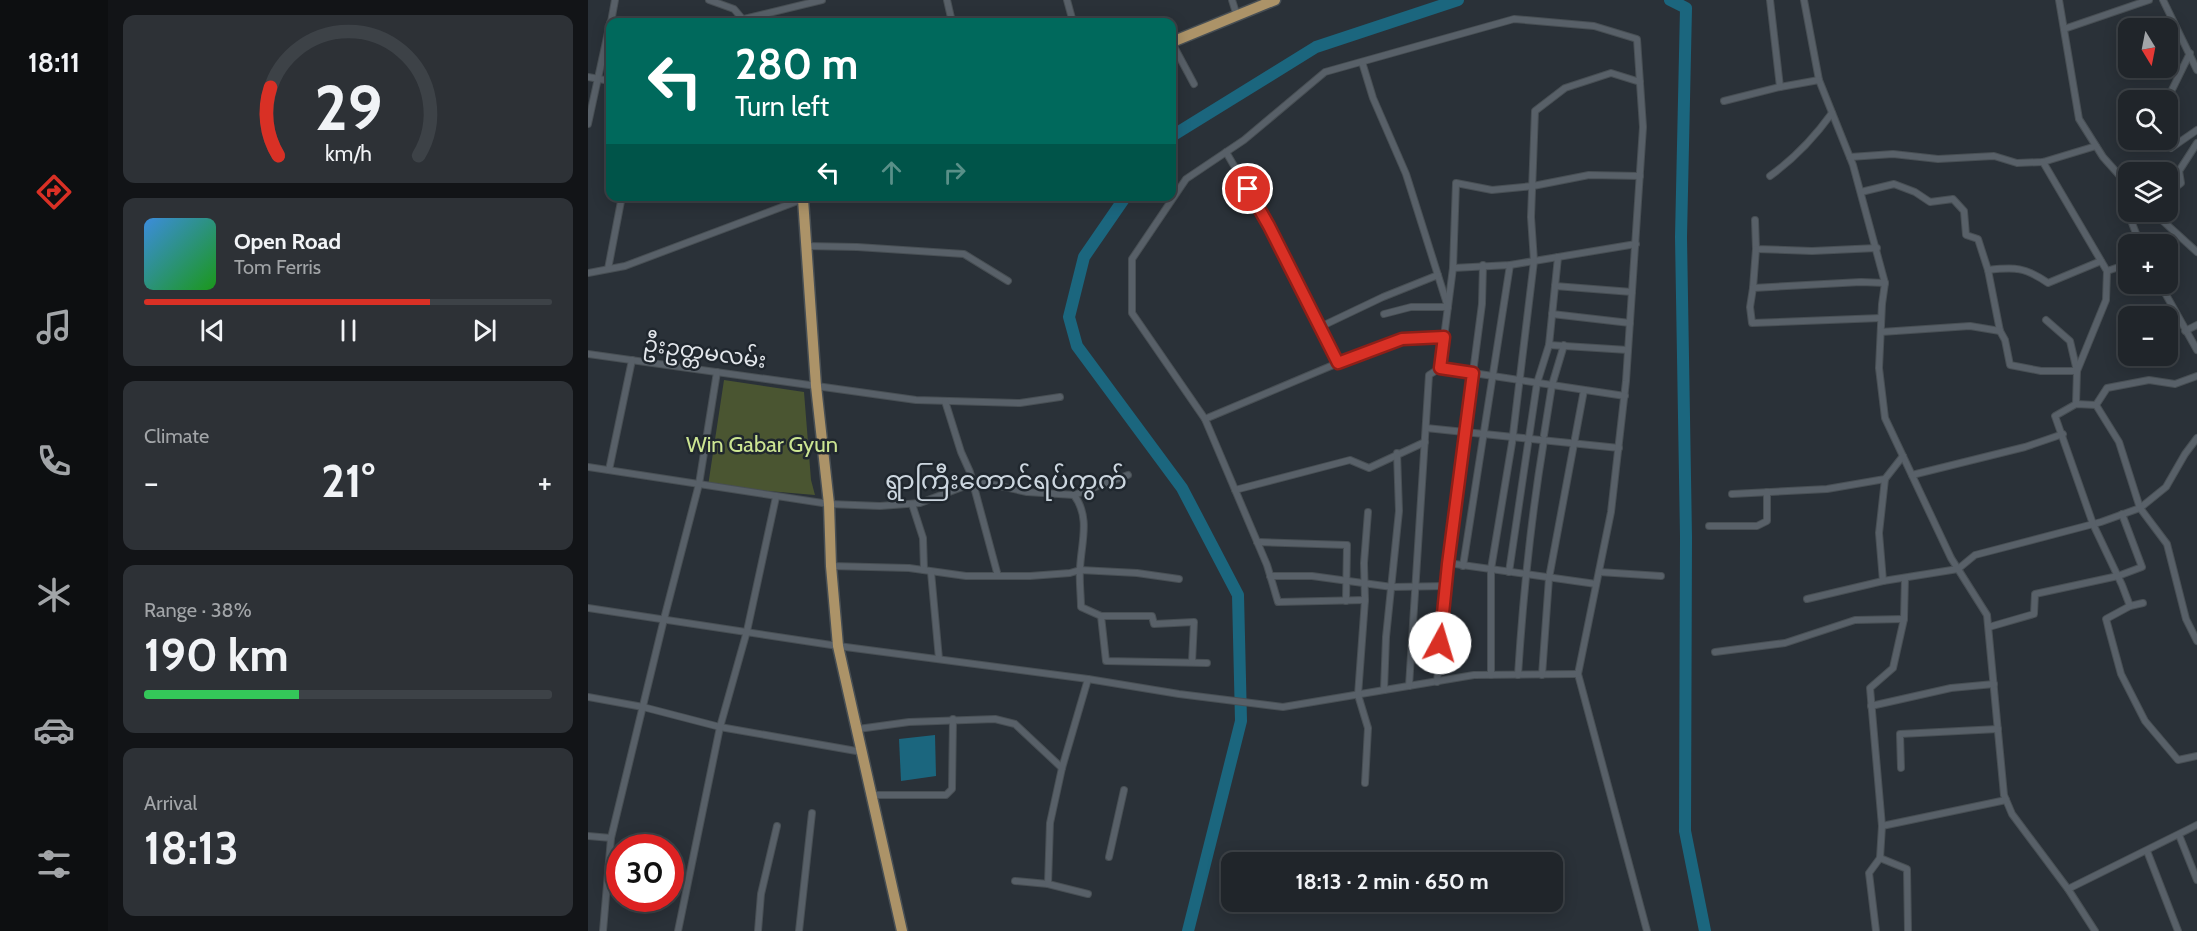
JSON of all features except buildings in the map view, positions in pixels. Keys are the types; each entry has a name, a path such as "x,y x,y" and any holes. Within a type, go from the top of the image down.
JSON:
{"main road":[{"path":"1176,41 1274,0"},
{"path":"804,201 816,386 829,504 831,566 838,646 858,729 870,795 903,931"}],"street":[{"path":"612,18 615,0"},
{"path":"709,0 724,2 742,18"},
{"path":"756,18 822,0"},
{"path":"947,0 951,18"},
{"path":"1067,0 1072,18"},
{"path":"1232,0 1237,16"},
{"path":"1770,0 1780,87"},
{"path":"1804,0 1819,80 1850,156 1885,283 1879,368 1885,418 1958,569 1987,615 2006,800 2012,814 2068,889 2095,931"},
{"path":"2059,0 2079,119 2103,158 2118,174"},
{"path":"2064,29 2149,0"},
{"path":"2163,0 2197,70"},
{"path":"1176,194 1186,179 1244,140 1325,72 1514,20 1594,26 1637,39 1643,127 1625,396 1611,512 1578,674 1647,931"},
{"path":"588,124 606,46"},
{"path":"1176,50 1194,84"},
{"path":"2172,90 2190,53"},
{"path":"1362,62 1373,98 1406,174 1448,307"},
{"path":"1491,675 1491,570 1513,436 1534,261 1531,217 1535,111 1565,88 1611,73 1640,82"},
{"path":"588,77 606,80"},
{"path":"1724,101 1819,80"},
{"path":"1770,176 1791,161 1812,140 1832,113"},
{"path":"2178,142 2197,130"},
{"path":"2178,185 2181,183 2179,171 2197,143"},
{"path":"1850,156 1893,154 1938,159 1994,156 2017,163 2043,162 2096,146"},
{"path":"1226,152 1269,226 1338,363"},
{"path":"2043,162 2107,271 2106,300 2077,371"},
{"path":"1440,368 1453,268 1456,183 1492,190 1533,186 1589,175 1640,176"},
{"path":"1861,192 1894,184 1915,192 1930,202 1953,199 1964,211 1966,235 1978,239 1988,270 2000,331 2005,340 2010,365 2041,371 2077,371"},
{"path":"608,269 621,201"},
{"path":"588,273 625,266 794,201"},
{"path":"1171,201 1132,259 1132,313 1205,419 1257,542 1278,602 1365,600"},
{"path":"1755,220 1756,249 1750,307 1752,323 1881,318"},
{"path":"2164,222 2197,252"},
{"path":"1453,268 1509,265 1636,244"},
{"path":"806,246 964,254 1008,281"},
{"path":"1756,249 1812,251 1877,248"},
{"path":"1509,572 1537,383 1549,345 1558,257"},
{"path":"1988,270 2013,267 2034,273 2048,283 2101,261"},
{"path":"1463,566 1509,265"},
{"path":"1437,681 1448,564 1482,304 1483,266"},
{"path":"2107,271 2118,267"},
{"path":"1320,327 1383,297 1438,275"},
{"path":"1753,288 1861,282 1885,283"},
{"path":"1555,286 1632,292"},
{"path":"2165,294 2197,350"},
{"path":"1384,314 1411,307 1448,307"},
{"path":"1552,314 1630,323"},
{"path":"2046,320 2070,341 2077,371 2076,404"},
{"path":"2185,331 2197,325"},
{"path":"1881,332 1970,326 2000,331"},
{"path":"1205,419 1338,363 1402,339 1444,337"},
{"path":"1549,345 1629,350"},
{"path":"1518,675 1531,515 1552,385 1564,345"},
{"name":"ဦးဥတ္တမလမ်း","path":"588,354 916,400 1020,404 1060,397"},
{"path":"609,470 632,360"},
{"path":"1409,686 1429,375 1440,368 1625,396"},
{"path":"613,834 699,484 717,372"},
{"path":"2096,405 2107,388 2149,380 2175,384 2197,376"},
{"path":"1542,675 1550,578 1584,390"},
{"path":"945,401 961,452 970,472 998,576"},
{"path":"2096,405 2076,404 2055,416 2093,524 2130,606"},
{"path":"2096,405 2119,442 2140,508 2167,544 2186,619 2197,641"},
{"path":"1426,428 1544,438 1619,448"},
{"path":"1912,475 2025,447 2063,434"},
{"path":"1807,599 1884,581 1958,569 1975,555 2093,524 2140,508 2166,487 2197,438"},
{"path":"1235,490 1350,460 1368,468 1425,442"},
{"path":"1384,690 1386,637 1399,511 1397,453"},
{"path":"1884,581 1879,533 1885,479 1903,456"},
{"path":"588,467 776,497 829,504 880,506 920,503 973,485 986,483 1027,492 1074,495 1128,475"},
{"path":"1732,494 1827,489 1885,479"},
{"path":"1709,526 1757,526 1767,521 1767,492"},
{"path":"1074,495 1082,506 1085,533 1080,570 1081,607 1101,616 1152,616 1154,624 1194,622 1192,662"},
{"path":"678,931 720,727 747,631 776,497"},
{"path":"912,504 923,538 924,570"},
{"path":"1365,783 1368,728 1358,695 1365,600 1368,512"},
{"path":"1989,627 2034,614 2036,594 2118,576 2142,567 2122,514"},
{"path":"1257,542 1347,545 1346,601"},
{"path":"1448,564 1596,584"},
{"path":"831,566 866,565 966,576 1070,573 1080,570 1137,573 1179,579"},
{"path":"931,572 939,659"},
{"path":"1599,572 1661,576"},
{"path":"1270,576 1312,576 1392,587 1446,586"},
{"path":"1876,931 1869,873 1880,858 1882,826 1870,688 1893,668 1904,619 1905,578"},
{"path":"2143,603 2130,606 2106,619 2121,674 2145,721 2178,760 2197,756"},
{"path":"588,608 838,646 1283,707 1474,675 1578,674"},
{"path":"1101,616 1106,661 1207,663"},
{"path":"1715,652 1785,643 1855,620 1904,619"},
{"path":"1048,884 1050,823 1062,768 1088,679"},
{"path":"1871,706 1951,688 1994,684"},
{"path":"588,697 643,707 720,727 862,752"},
{"path":"858,729 953,719 995,718 1015,724 1062,768"},
{"path":"870,795 946,795 951,793 953,719"},
{"path":"1900,768 1900,734 1998,729"},
{"path":"1109,857 1124,790"},
{"path":"1882,826 2006,800"},
{"path":"799,931 812,813"},
{"path":"2068,889 2197,825"},
{"path":"758,931 762,894 777,826"},
{"path":"2180,835 2197,880"},
{"path":"588,836 606,838"},
{"path":"2147,851 2178,931"},
{"path":"1880,858 1907,869 1908,931"},
{"path":"1015,880 1048,884 1088,894"},
{"path":"603,931 606,900"}],"green space":[{"name":"Win Gabar Gyun","path":"724,380 804,392 811,480 815,495 708,486"}],"water":[{"path":"935,735 936,776 901,781 899,739"}],"waterway":[{"path":"1176,134 1316,47 1458,0"},
{"path":"1670,0 1686,8 1681,237 1686,537 1685,831 1705,931"},
{"path":"1123,201 1084,257 1069,317 1077,346 1182,488 1238,595 1241,721 1188,931"}],"district":[{"name":"ရွာကြီးတောင်ရပ်ကွက်","path":"1006,480"}],"route":[{"path":"1248,189 1338,363 1402,339 1444,337 1440,368 1473,373 1440,643"}]}
